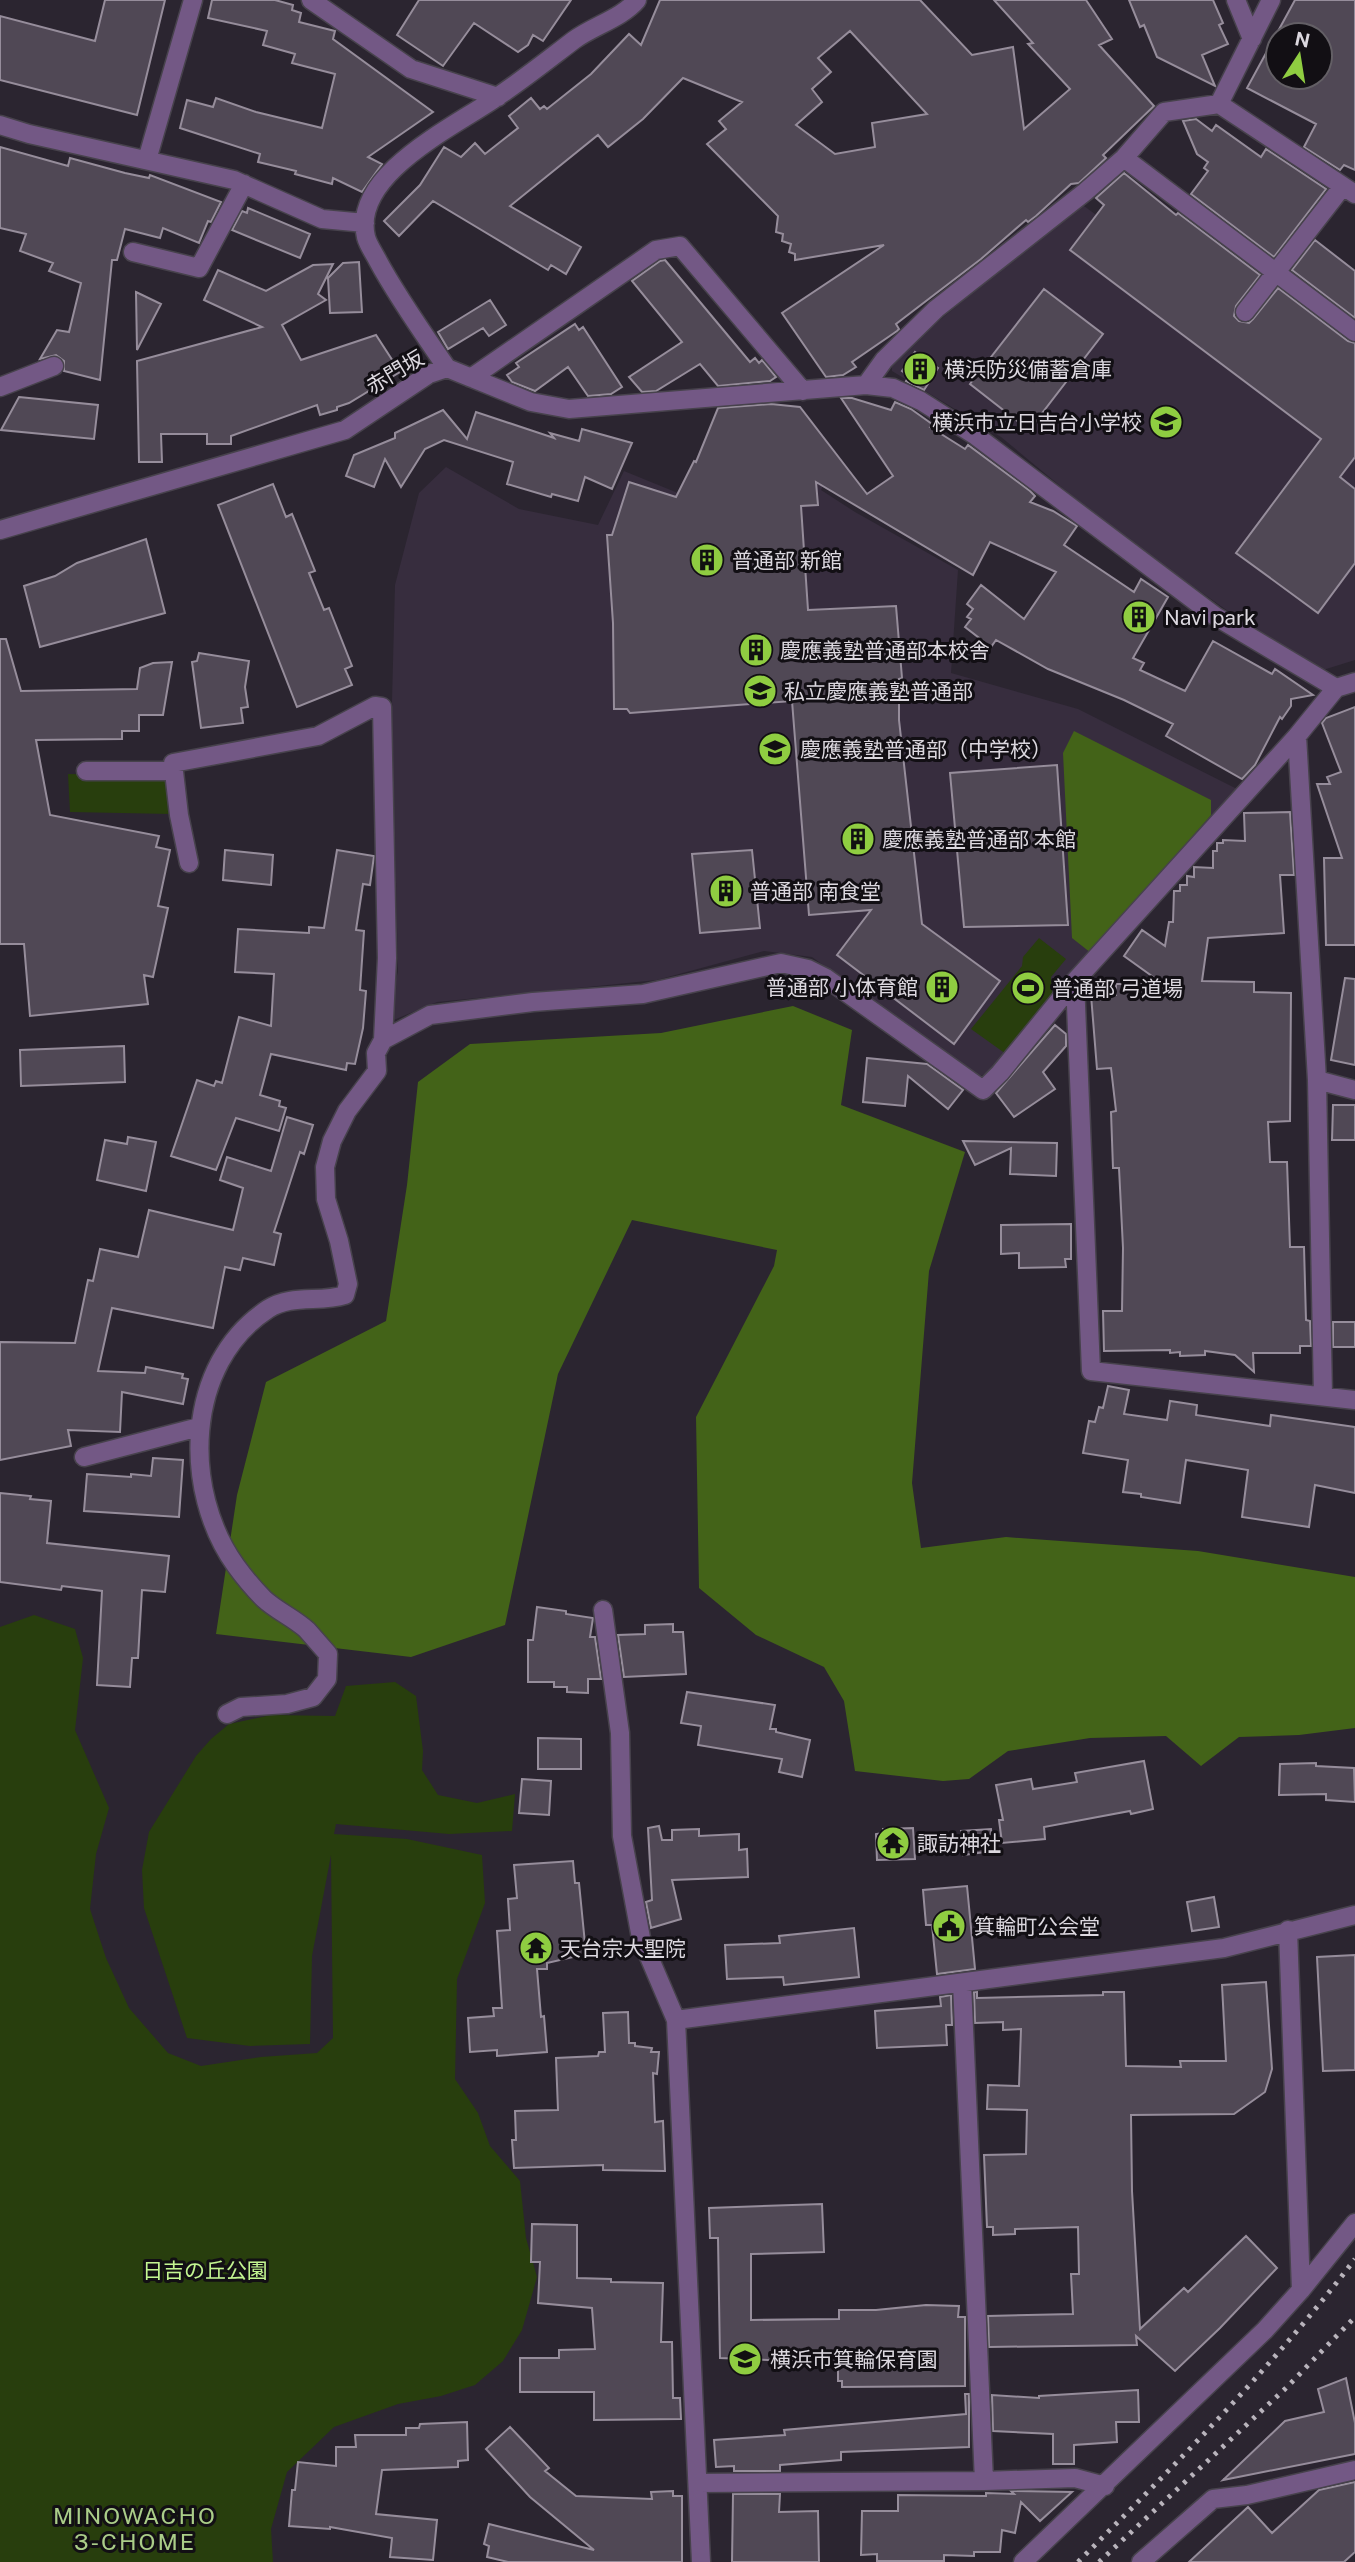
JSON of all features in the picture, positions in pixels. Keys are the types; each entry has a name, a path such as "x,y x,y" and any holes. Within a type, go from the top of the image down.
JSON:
{"street":[{"path":"147,160 193,0"},
{"path":"311,0 411,69 498,97"},
{"path":"447,368 393,289 366,238 365,223 369,204 381,183 400,162 498,97 586,31 631,7 637,0"},
{"path":"1236,0 1252,38"},
{"path":"1220,104 1271,0"},
{"path":"866,384 884,360 936,309 1085,192 1124,158 1164,113 1220,104 1349,190 1276,271 1245,312"},
{"path":"0,125 29,134 234,180 322,219 365,223"},
{"path":"1124,158 1355,332"},
{"path":"133,252 199,268 244,184"},
{"path":"471,378 656,250 680,246 803,391"},
{"path":"0,387 54,366"},
{"name":"赤門坂","path":"0,530 345,430 429,374 447,368 531,402 569,409 866,384 893,388 921,401 976,436 1214,616 1336,688"},
{"path":"383,1040 430,1015 533,1002 643,993 781,963 808,969 826,978 983,1090 1075,981 1297,736 1336,688 1355,682"},
{"path":"189,863 179,815 173,763 318,736 375,706 382,707 387,958 383,1040 376,1053 377,1071 347,1111 332,1141 325,1167 326,1199 348,1284 345,1295 332,1299 304,1298 283,1302 268,1309 249,1325 233,1343 216,1371 199,1427 203,1488 214,1525 236,1566 264,1599 305,1629 328,1654 327,1679 313,1697 287,1704 241,1707 227,1714"},
{"path":"1297,736 1317,1080 1323,1396"},
{"path":"86,771 174,771"},
{"path":"1075,981 1091,1371 1355,1400"},
{"path":"1317,1080 1355,1090"},
{"path":"84,1457 199,1427"},
{"path":"603,1610 620,1733 625,1849 641,1938 676,2020 701,2562"},
{"path":"676,2020 1224,1948 1355,1915"},
{"path":"1288,1930 1301,2290"},
{"path":"962,1983 984,2481"},
{"path":"1023,2562 1265,2330 1355,2223"},
{"path":"1141,2562 1213,2499 1247,2496 1355,2470"},
{"path":"698,2483 1075,2478 1105,2486"}],"shaded area":[{"name":"横浜市立日吉台小学校","path":"1080,203 1355,407 1355,660 1323,670 1225,609 1112,529 1001,437 892,371 892,360"},
{"name":"慶應義塾普通部（中学校）","path":"446,467 519,509 598,525 624,471 722,511 742,473 825,482 821,490 958,570 951,673 1078,709 1237,789 1011,1059 979,1077 812,957 764,951 657,980 437,1002 384,1024 398,972 392,701 395,585 419,493"}],"green space":[{"path":"1074,731 1211,800 1211,815 1091,953 1072,938 1063,753"},
{"path":"68,774 167,776 172,814 70,812"},
{"name":"普通部 弓道場","path":"1039,938 1066,959 1051,977 1053,999 1006,1054 971,1029 1022,966 1023,957"},
{"path":"793,1006 852,1030 841,1105 965,1152 929,1271 912,1483 921,1548 1006,1537 1198,1551 1355,1577 1355,1728 1299,1735 1239,1737 1201,1766 1166,1736 1090,1738 1008,1751 969,1779 943,1781 855,1771 844,1701 824,1667 756,1635 699,1588 696,1417 774,1266 777,1250 632,1220 558,1374 505,1625 411,1657 216,1634 237,1495 266,1382 386,1321 407,1185 418,1082 470,1044 661,1033"},
{"name":"日吉の丘公園","path":"34,1615 75,1629 83,1658 75,1730 109,1808 96,1854 90,1909 106,1958 129,2008 168,2053 201,2066 261,2057 317,2053 333,2038 331,1855 312,1956 310,2044 250,2046 187,2038 144,1908 142,1870 149,1832 196,1756 211,1739 229,1724 271,1715 335,1716 346,1686 395,1682 416,1696 423,1751 422,1770 438,1795 477,1803 515,1794 512,1831 449,1834 336,1824 334,1834 407,1839 482,1855 485,1903 457,1979 455,2079 478,2113 490,2146 520,2181 526,2238 537,2277 522,2330 503,2361 475,2385 441,2396 398,2404 334,2427 287,2472 271,2529 273,2562 0,2562 0,1627"}],"building":[{"path":"105,0 165,0 137,115 0,80 0,16 95,41"},
{"path":"212,0 275,0 293,5 292,10 301,13 299,22 335,31 333,39 433,112 368,157 382,164 362,192 333,178 332,184 295,174 296,171 258,162 260,154 180,128 187,100 213,107 216,98 256,112 322,128 335,74 292,63 295,54 263,45 267,31 208,18"},
{"path":"419,0 571,0 543,41 533,35 528,45 518,52 474,23 443,66 397,35"},
{"path":"660,0 920,0 972,55 1013,47 1024,129 1070,89 1028,44 1033,43 994,0 1086,0 1112,39 1099,45 1154,106 1103,155 1106,158 1079,183 1071,184 1036,216 1028,222 1026,220 981,259 896,324 899,329 897,331 852,362 856,367 843,375 826,377 782,313 884,245 795,260 795,254 789,252 791,244 782,241 783,234 776,232 778,216 707,144 726,129 719,121 742,102 683,78 643,119 608,147 598,135 510,206 581,247 566,274 551,265 548,270 433,201 399,236 384,221 420,185 444,147 461,157 475,143 485,154 518,128 509,116 531,98 540,109 544,106 547,109 591,74 629,34 641,45","holes":["850,31 927,114 872,123 875,147 835,154 796,125 822,102 812,89 831,72 818,58"]},
{"path":"1129,0 1213,0 1223,23 1219,25 1228,44 1202,55 1215,86 1157,57 1144,25 1140,27"},
{"path":"1295,0 1355,0 1355,170 1344,165 1340,170 1304,147 1316,124 1247,88 1264,57 1264,91 1334,91 1334,21 1284,21"},
{"path":"1196,119 1212,131 1216,125 1261,157 1266,149 1326,189 1274,257 1191,194 1208,171 1204,168 1208,162 1197,154 1183,121"},
{"path":"0,147 68,166 70,158 125,173 149,178 150,175 221,202 211,222 208,221 199,243 163,228 160,238 125,229 117,260 112,260 100,380 64,371 64,361 56,355 40,359 57,330 69,332 81,283 49,271 53,263 20,251 26,234 0,228"},
{"path":"1124,173 1176,215 1178,213 1260,275 1236,306 1234,316 1239,321 1249,323 1278,288 1348,341 1355,343 1355,457 1340,477 1355,489 1355,563 1318,613 1236,553 1321,439 1070,250 1104,205 1096,198"},
{"path":"248,208 310,234 300,258 232,230 242,211 247,213"},
{"path":"1315,240 1355,271 1355,318 1292,270"},
{"path":"665,260 750,362 755,358 759,363 762,360 776,377 770,381 718,386 700,364 656,391 642,392 629,377 682,342 632,281"},
{"path":"359,262 362,312 330,313 328,278 343,263"},
{"path":"333,264 318,294 326,300 282,325 301,360 376,335 400,372 349,403 337,407 337,410 320,415 317,405 231,436 231,444 207,444 207,434 161,434 162,462 139,462 137,361 262,327 204,300 218,270 266,291 313,265"},
{"path":"1044,289 1103,334 1029,430 970,384"},
{"path":"136,292 161,304 137,350"},
{"path":"490,300 506,325 489,336 483,328 448,349 438,332"},
{"path":"575,324 579,330 583,327 622,387 611,394 588,396 568,367 535,391 512,382 507,375 519,367 516,363"},
{"name":"横浜防災備蓄倉庫","path":"915,352 938,368 924,390 906,381 909,376 902,371"},
{"path":"19,397 98,405 94,439 1,430"},
{"path":"841,398 852,398 891,410 895,402 911,409 932,424 930,427 965,449 968,445 1030,491 1035,496 1030,502 1053,511 1077,526 1064,545 1134,592 1141,579 1168,597 1133,658 1144,663 1140,670 1185,691 1213,641 1272,674 1275,669 1313,695 1291,699 1291,706 1282,719 1280,717 1255,765 1242,779 1166,736 1173,724 1124,700 1048,669 996,640 991,647 965,627 971,619 967,617 973,609 967,604 981,585 1024,619 1056,572 990,542 973,575 816,482 818,505 801,506 808,610 896,606 902,678 899,679 899,720 922,924 1000,981 954,1044 837,955 871,910 809,915 792,701 630,713 627,709 614,709 613,623 607,535 612,535 629,482 676,497 694,461 696,462 718,408 771,404 800,407 867,494 893,476"},
{"path":"443,410 467,439 476,412 554,438 550,433 579,441 582,429 632,443 612,489 585,477 578,501 552,494 551,497 507,484 513,462 444,440 425,449 401,487 385,459 374,487 346,476 354,455 395,438 395,433"},
{"path":"273,484 286,517 292,514 315,571 309,573 324,610 329,608 352,666 345,669 352,685 297,707 218,505"},
{"path":"146,539 165,613 40,647 24,586 55,576 77,563"},
{"path":"0,639 6,639 21,691 137,689 140,668 153,663 172,662 163,715 139,715 139,731 122,731 122,739 36,740 50,815 159,836 156,847 170,850 158,906 168,908 153,977 144,975 148,1004 30,1016 24,944 0,944"},
{"path":"199,653 249,661 245,687 248,707 241,708 243,723 201,728 192,662 197,661"},
{"path":"1355,707 1355,945 1326,945 1324,858 1342,858 1317,784 1330,784 1327,777 1341,772 1322,723 1326,718"},
{"path":"1057,765 1068,925 964,927 950,773"},
{"path":"1290,812 1294,875 1280,875 1284,933 1208,938 1202,981 1254,982 1254,992 1291,993 1290,1121 1268,1122 1270,1162 1287,1162 1290,1247 1304,1247 1306,1320 1310,1321 1311,1346 1300,1346 1300,1353 1253,1353 1254,1372 1235,1355 1205,1351 1205,1355 1180,1356 1180,1352 1170,1353 1170,1350 1104,1351 1103,1311 1122,1311 1123,1248 1119,1168 1113,1168 1111,1112 1116,1111 1111,1068 1097,1069 1091,995 1116,995 1116,984 1163,984 1124,956 1142,930 1165,946 1169,922 1173,922 1174,891 1180,891 1180,885 1187,885 1187,876 1194,877 1194,867 1213,868 1213,851 1217,851 1217,843 1223,843 1223,840 1245,841 1244,813"},
{"path":"225,850 273,855 271,885 223,880"},
{"path":"337,850 374,856 370,885 363,884 356,930 364,931 360,990 366,991 363,1028 355,1064 347,1063 346,1070 271,1054 260,1095 280,1101 279,1106 286,1108 279,1131 236,1118 216,1170 171,1156 197,1080 214,1086 216,1081 222,1083 239,1017 271,1026 274,974 235,972 238,929 309,933 309,927 324,928"},
{"name":"普通部 南食堂","path":"752,850 760,928 700,933 692,854"},
{"path":"1345,978 1355,979 1355,1065 1331,1060"},
{"path":"1055,1025 1066,1034 1066,1046 1043,1072 1055,1089 1014,1117 996,1093"},
{"path":"124,1046 125,1082 21,1086 20,1050"},
{"path":"867,1058 927,1064 963,1090 948,1109 908,1076 905,1106 863,1102"},
{"path":"1333,1105 1355,1105 1355,1140 1332,1140"},
{"path":"287,1117 313,1125 304,1154 300,1152 274,1232 281,1234 274,1265 243,1258 240,1270 225,1267 213,1328 112,1308 98,1371 145,1373 146,1367 183,1374 182,1378 188,1379 183,1404 122,1392 120,1432 68,1430 71,1446 0,1460 0,1342 75,1343 88,1280 93,1281 100,1249 138,1257 149,1210 233,1230 243,1188 220,1180 227,1157 271,1171"},
{"path":"128,1137 156,1142 146,1191 97,1180 105,1140 127,1144"},
{"path":"963,1141 1057,1143 1056,1176 1010,1174 1011,1148 975,1165"},
{"path":"1071,1224 1071,1259 1065,1259 1066,1267 1019,1268 1019,1253 1001,1254 1001,1225"},
{"path":"1333,1322 1355,1322 1355,1347 1333,1347"},
{"path":"1108,1386 1129,1390 1124,1414 1167,1420 1170,1401 1197,1405 1196,1415 1270,1426 1271,1415 1355,1427 1355,1493 1315,1485 1309,1527 1242,1517 1248,1470 1186,1460 1180,1503 1123,1492 1128,1460 1083,1453 1089,1421 1095,1422 1099,1407 1103,1408"},
{"path":"153,1458 183,1460 179,1517 84,1511 87,1474 151,1476"},
{"path":"0,1493 51,1501 47,1543 169,1556 165,1592 142,1590 138,1658 132,1658 130,1687 97,1685 102,1591 62,1586 61,1590 0,1582"},
{"path":"537,1607 593,1618 590,1637 595,1637 601,1679 588,1679 588,1693 567,1692 567,1687 554,1687 554,1682 528,1682 528,1640 533,1640"},
{"path":"673,1624 673,1632 683,1632 686,1674 624,1677 618,1635 645,1634 645,1625"},
{"path":"687,1692 775,1705 770,1729 810,1740 802,1777 779,1772 782,1759 698,1745 701,1726 681,1723"},
{"path":"538,1738 581,1739 581,1769 538,1769"},
{"path":"1144,1761 1153,1809 1044,1827 1045,1839 1002,1843 999,1820 1003,1820 996,1785 1031,1779 1033,1789 1077,1782 1075,1773"},
{"path":"1316,1763 1316,1766 1354,1768 1355,1802 1326,1800 1326,1794 1279,1795 1280,1764"},
{"path":"522,1779 551,1781 549,1815 519,1813"},
{"path":"659,1826 662,1840 672,1840 672,1830 699,1829 699,1836 739,1834 739,1850 747,1849 748,1877 672,1880 681,1919 651,1928 646,1902 652,1900 648,1828"},
{"path":"913,1828 915,1859 877,1860 876,1834 883,1833 883,1829"},
{"path":"991,1829 993,1851 963,1855 961,1831"},
{"path":"573,1861 575,1883 579,1883 586,1954 547,1963 547,1969 537,1969 547,2052 497,2056 497,2050 470,2052 468,2018 494,2016 493,2008 502,2008 497,1931 510,1930 508,1899 517,1898 514,1865"},
{"path":"967,1886 975,1969 937,1974 932,1925 926,1925 923,1890"},
{"path":"1214,1897 1219,1927 1192,1931 1187,1902"},
{"path":"854,1928 859,1977 784,1985 783,1977 727,1979 725,1945 780,1943 779,1936"},
{"path":"1355,1955 1355,2070 1323,2071 1317,1957"},
{"path":"1266,1982 1272,2069 1265,2092 1234,2114 1131,2115 1132,2191 1140,2329 1184,2288 1188,2292 1246,2236 1277,2268 1175,2371 1136,2336 1137,2345 989,2347 988,2316 1073,2314 1071,2274 1079,2274 1078,2227 1015,2229 1015,2234 993,2235 993,2227 987,2227 984,2155 1026,2154 1027,2110 987,2109 988,2085 1019,2086 1021,2029 1003,2030 1003,2022 975,2023 974,1992 977,1992 977,1998 1103,1995 1103,1992 1124,1992 1126,2066 1181,2067 1180,2061 1226,2061 1222,1985"},
{"path":"951,1995 952,2025 946,2025 947,2045 877,2048 875,2011 941,2006 940,1997"},
{"path":"628,2012 629,2043 652,2048 651,2052 659,2052 657,2074 653,2073 655,2122 663,2121 665,2171 603,2170 603,2165 514,2168 512,2140 516,2140 515,2111 558,2110 556,2058 598,2056 599,2052 605,2052 603,2013"},
{"path":"822,2204 824,2252 751,2254 751,2320 839,2319 839,2310 959,2306 958,2317 965,2317 965,2386 842,2387 842,2381 838,2381 838,2363 720,2358 718,2238 710,2238 709,2208"},
{"path":"532,2224 577,2225 577,2278 663,2283 661,2342 672,2342 673,2398 680,2398 681,2419 594,2420 594,2392 520,2392 520,2358 559,2358 559,2350 595,2349 592,2308 538,2303 540,2262 531,2262"},
{"path":"1346,2378 1355,2423 1355,2454 1223,2480 1285,2421 1324,2412 1318,2389"},
{"path":"1138,2390 1139,2422 1116,2422 1117,2442 1074,2445 1074,2464 1053,2464 1053,2434 993,2431 992,2395 1039,2398"},
{"path":"965,2394 969,2394 969,2447 841,2452 841,2460 780,2465 780,2471 734,2471 734,2466 716,2467 714,2440 785,2435 784,2430 966,2414"},
{"path":"467,2422 468,2460 458,2461 458,2467 382,2470 376,2514 437,2520 433,2560 390,2557 392,2538 330,2527 289,2526 298,2462 336,2466 336,2447 356,2447 355,2435 406,2435 406,2428 419,2428 420,2424"},
{"path":"510,2427 549,2468 545,2471 576,2496 652,2499 651,2492 673,2491 673,2496 682,2496 682,2562 508,2562 487,2557 489,2546 484,2544 489,2524 594,2550 530,2497 486,2449"},
{"path":"1355,2482 1355,2552 1344,2562 1189,2562 1248,2507 1272,2533 1319,2490"},
{"path":"1011,2491 1072,2492 1040,2521 1021,2502 1015,2533 1002,2530 1000,2552 974,2552 974,2556 944,2555 944,2561 877,2561 877,2554 861,2555 862,2511 898,2511 898,2495 1014,2494"},
{"path":"733,2494 780,2494 779,2512 818,2511 819,2562 732,2562"}],"railway":[{"path":"1078,2562 1256,2377 1355,2259"},
{"path":"1099,2562 1286,2388 1355,2317"}],"place":[{"name":"横浜防災備蓄倉庫","path":"920,369"},
{"name":"横浜市立日吉台小学校","path":"1166,422"},
{"name":"普通部 新館","path":"707,560"},
{"name":"Navi park","path":"1139,617"},
{"name":"慶應義塾普通部本校舎","path":"756,650"},
{"name":"私立慶應義塾普通部","path":"760,691"},
{"name":"慶應義塾普通部（中学校）","path":"775,749"},
{"name":"慶應義塾普通部 本館","path":"858,839"},
{"name":"普通部 南食堂","path":"726,891"},
{"name":"普通部 小体育館","path":"942,987"},
{"name":"普通部 弓道場","path":"1028,988"},
{"name":"諏訪神社","path":"893,1843"},
{"name":"箕輪町公会堂","path":"949,1926"},
{"name":"天台宗大聖院","path":"536,1948"},
{"name":"横浜市箕輪保育園","path":"745,2359"}],"district":[{"name":"MINOWACHO 3-CHOME","path":"135,2528"}]}
